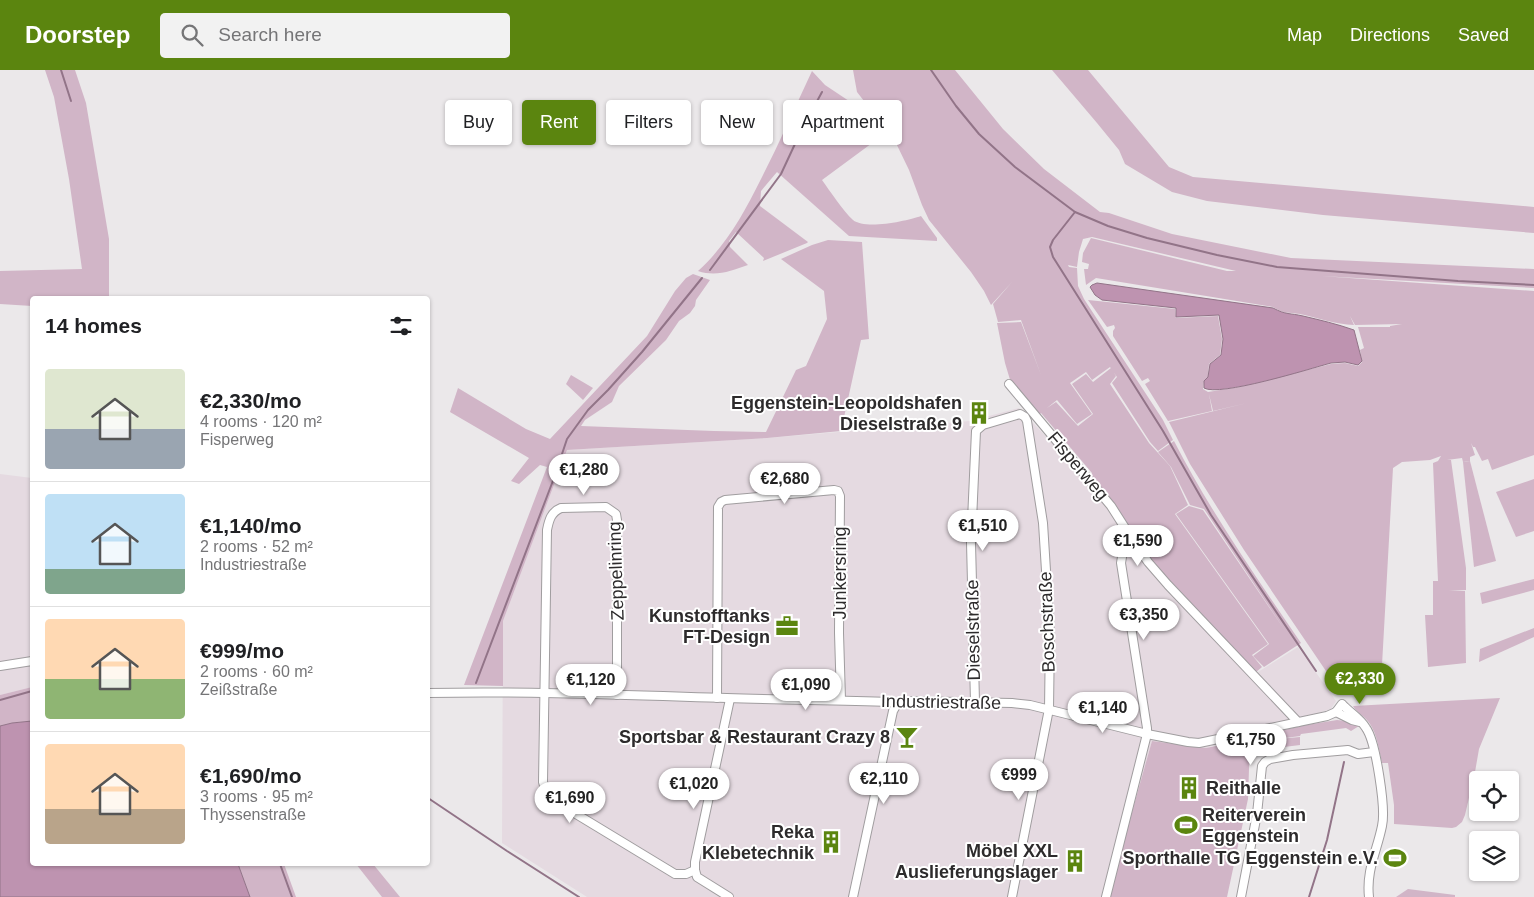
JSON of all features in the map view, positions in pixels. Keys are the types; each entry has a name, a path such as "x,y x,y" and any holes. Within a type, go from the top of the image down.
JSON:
{"street":[{"name":"Fisperweg","path":"1009,384 1112,506 1148,562 1298,722"},
{"name":"Dieselstraße","path":"974,702 971,543 976,431 983,425 1020,414 1025,417"},
{"name":"Boschstraße","path":"1012,897 1049,709 1050,634 1043,523 1025,417"},
{"name":"Junkersring","path":"717,698 718,507 725,500 834,490 838,491 840,496 840,700"},
{"name":"Zeppelinring","path":"545,694 547,530 549,521 556,510 561,508 606,507 616,514 617,520 617,695"},
{"path":"1106,897 1147,734 1121,563 1123,551 1134,542"},
{"path":"0,666 30,661"},
{"name":"Industriestraße","path":"430,694 617,695 840,700 898,704 907,700 1012,703 1049,709 1147,734 1199,743 1298,722"},
{"path":"545,694 543,782 548,795 553,800 675,874 686,874 695,870"},
{"path":"729,897 697,877 695,862 730,698"},
{"path":"853,897 893,711 898,704"},
{"path":"1298,722 1327,716 1336,712 1342,704 1368,730 1380,783 1383,817 1368,877 1369,897"},
{"path":"1336,712 1360,722"},
{"path":"1241,897 1257,814 1262,766 1265,762 1270,759 1292,755 1348,750 1358,754 1374,752"}],"shaded area":[{"path":"45,70 75,70 86,103 109,239 109,296 30,296 30,306 0,304 0,271 82,269 69,179 54,97"},
{"path":"853,70 955,70 1003,129 1044,169 1100,212 1109,213 1172,234 1291,258 1534,269 1534,288 1321,276 1534,291 1534,455 1492,470 1488,459 1482,461 1471,443 1475,455 1470,457 1470,461 1463,462 1462,458 1447,460 1451,460 1466,568 1466,590 1449,591 1465,591 1466,663 1428,667 1425,615 1433,615 1433,581 1438,581 1433,463 1438,461 1441,456 1430,460 1402,462 1393,468 1382,665 1380,670 1328,674 1244,550 1190,464 1169,422 1247,403 1213,411 1209,394 1212,411 1168,421 1145,384 1150,381 1148,378 1142,381 1113,336 1114,325 1107,327 1088,300 1175,309 1176,318 1218,316 1222,339 1220,355 1209,364 1208,377 1204,381 1203,389 1208,392 1239,387 1331,364 1345,363 1358,366 1362,362 1360,350 1364,348 1358,327 1390,327 1402,324 1355,325 1350,316 1354,325 1340,323 1283,312 1273,307 1096,278 1086,285 1084,269 1088,269 1089,264 1082,262 1083,253 1091,238 1227,271 1236,271 1092,237 1083,239 1077,267 1068,265 1069,267 1077,268 1078,286 1084,299 1163,420 1173,440 1158,451 1150,442 1112,383 1117,377 1113,372 1116,376 1110,384 1149,443 1170,466 1188,505 1175,514 1268,644 1252,655 1262,667 1255,673 1170,583 1145,552 1108,495 1091,476 1092,473 1041,413 1039,415 1011,383 997,323 1021,322 1041,375 1021,320 998,322 993,304 1012,282 991,305 971,272 929,220 922,205 897,145 902,145 902,100 863,100 857,92","holes":["1111,368 1093,382 1086,374 1072,384 1093,414 1078,426 1056,402 1047,408 1057,400 1077,424 1092,414 1070,383 1086,372 1092,380"]},
{"path":"1052,70 1088,70 1169,167 1193,177 1534,207 1534,233 1323,215 1207,201 1172,192 1125,164 1119,150"},
{"path":"812,71 825,85 848,100 799,100"},
{"path":"783,134 783,145 869,145 822,180 853,220 867,224 886,224 921,216 937,238 937,241 849,236 777,172 761,191 760,206 808,242 763,261 764,258 736,232 729,241 730,247 748,265 717,273 698,271 726,240 755,192"},
{"path":"828,240 862,242 869,339 861,340 841,431 767,438 567,450 503,621 503,686 464,685 547,467 540,465 519,484 511,481 529,458 450,412 458,388 526,429 550,439 647,336 675,291 686,278 693,274 710,280 696,300 695,306 690,313 679,321 666,340 619,386 612,402 585,420 581,426 766,432 796,370 806,366 827,319 824,291 781,259"},
{"path":"1097,283 1273,308 1285,313 1341,326 1354,330 1362,361 1358,365 1345,362 1331,363 1245,386 1213,390 1204,388 1204,381 1208,377 1210,364 1221,355 1223,339 1219,315 1176,317 1176,308 1102,300 1095,295 1090,287"},
{"path":"571,375 593,388 583,400 566,384"},
{"path":"1019,408 1069,461 1110,510 1135,552 1170,594 1250,677 1298,647 1336,701 1331,709 1206,748 1152,741 1110,897 587,897 502,843 503,621 567,450 767,438 970,421"},
{"path":"1174,441 1218,518 1301,643 1264,667 1253,656 1269,644 1176,514 1189,506 1203,510 1286,632 1204,509 1190,505 1171,467 1158,452"},
{"path":"1470,461 1496,561 1474,567 1463,462"},
{"path":"0,474 30,478 30,688 0,695"},
{"path":"1534,479 1534,531 1516,537 1496,492"},
{"path":"1534,579 1534,590 1482,604 1480,593"},
{"path":"1534,628 1534,637 1479,662 1480,649"},
{"path":"30,688 30,721 0,726 0,695"},
{"path":"1500,698 1479,749 1475,771 1469,771 1469,798 1462,822 1452,828 1394,824 1394,805 1388,763 1382,763 1378,742 1372,728 1353,706"},
{"path":"1337,720 1359,726 1351,731 1346,728 1278,739 1300,737 1300,745 1268,749 1267,740 1261,741 1258,736 1306,725"},
{"path":"30,721 30,866 239,866 250,897 0,897 0,726"},
{"name":"Reiterverein Eggenstein","path":"1250,739 1248,799 1227,897 1110,897 1152,741 1206,748"},
{"path":"239,866 285,866 296,897 250,897"},
{"path":"358,866 375,866 400,897 382,897"},
{"path":"1408,889 1455,895 1455,897 1396,897"}],"waterway":[{"path":"61,70 71,101"},
{"path":"931,70 956,106 979,134 1015,167 1075,212 1108,226 1147,238 1217,255 1277,267 1534,285"},
{"path":"710,270 781,174 822,92"},
{"path":"1075,212 1053,240 1050,247 1053,257 1163,431 1211,515 1316,671"},
{"path":"476,683 567,439 588,410 642,352 702,278"},
{"path":"0,700 30,692"},
{"path":"1309,897 1327,840 1344,762"},
{"path":"430,799 579,897"},
{"path":"281,866 292,897"}],"place":[{"name":"Eggenstein-Leopoldshafen Dieselstraße 9","path":"979,413"},
{"name":"Kunstofftanks FT-Design","path":"787,626"},
{"name":"Sportsbar & Restaurant Crazy 8","path":"907,737"},
{"name":"Reithalle","path":"1189,788"},
{"name":"Reiterverein Eggenstein","path":"1186,825"},
{"name":"Reka Klebetechnik","path":"831,842"},
{"name":"Sporthalle TG Eggenstein e.V.","path":"1395,858"},
{"name":"Möbel XXL Auslieferungslager","path":"1075,861"}]}
